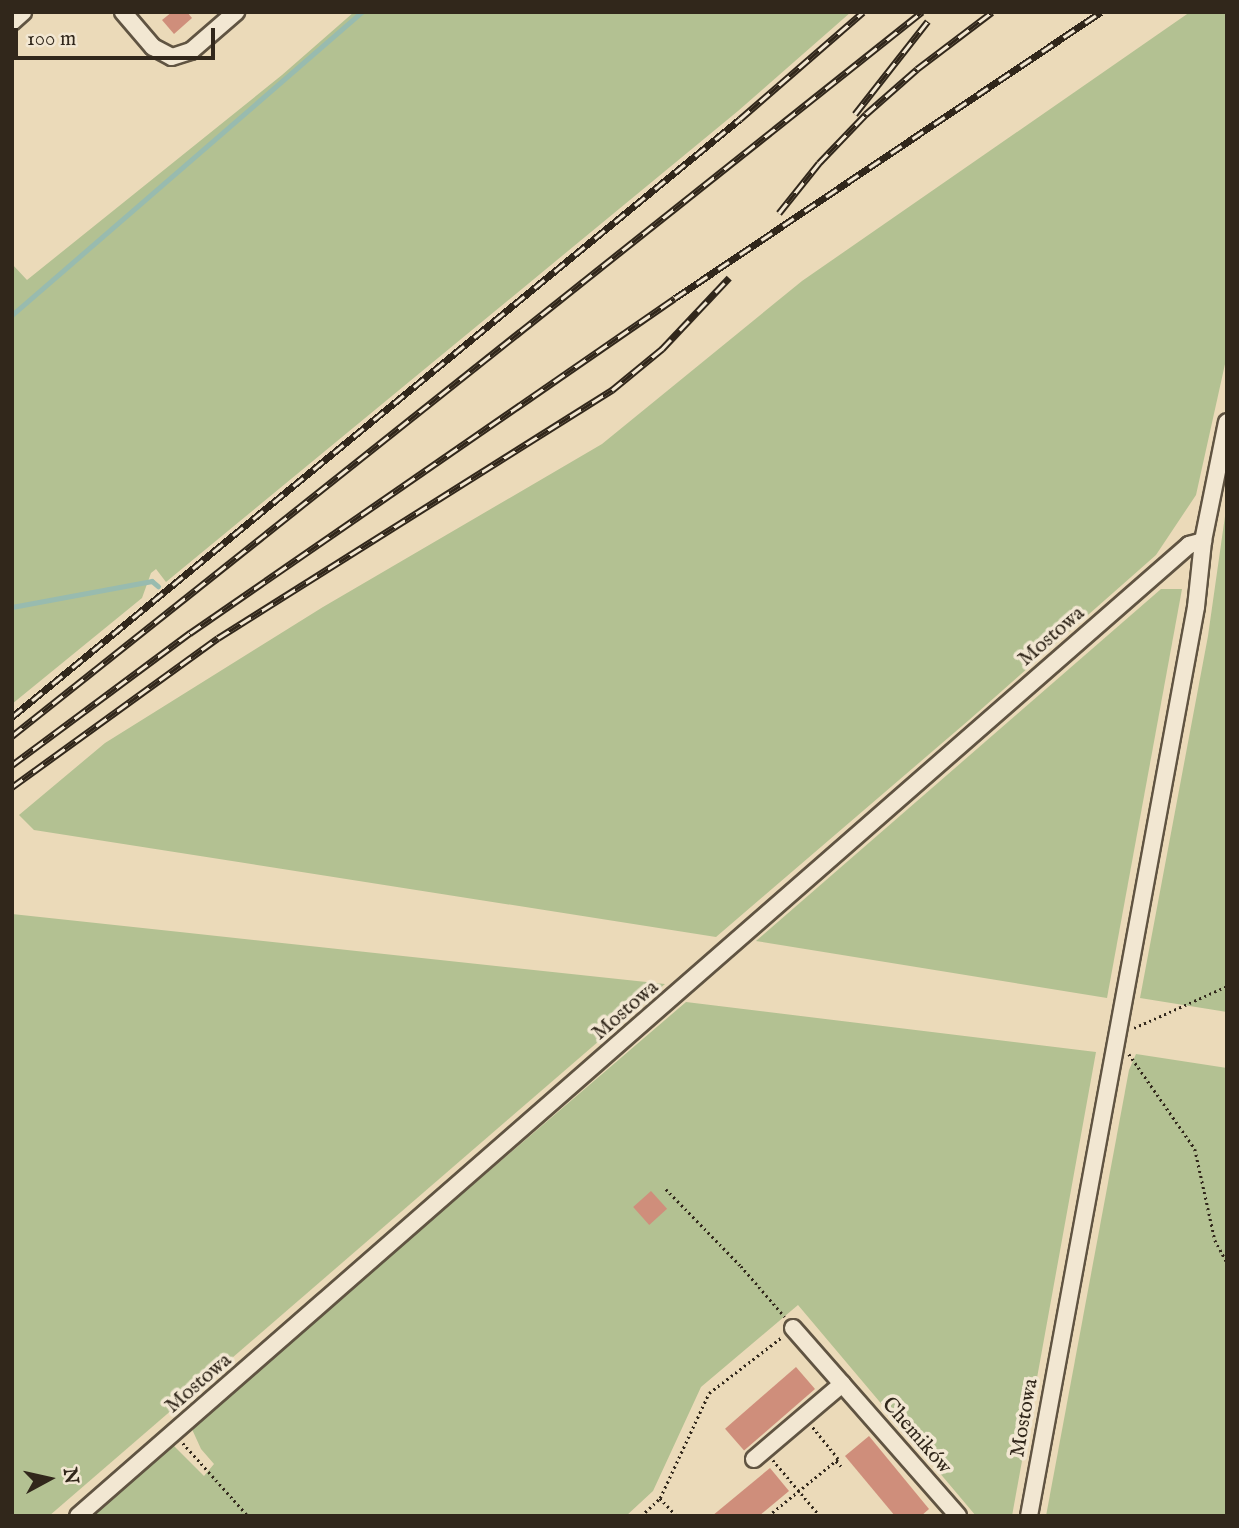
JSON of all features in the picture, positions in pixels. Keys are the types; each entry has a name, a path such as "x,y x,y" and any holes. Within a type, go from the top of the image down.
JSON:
{"street":[{"path":"12,22 23,12"},
{"path":"123,12 153,47 172,57 191,51 236,12"},
{"name":"Mostowa","path":"1029,1516 1196,607 1203,541 1227,422"},
{"name":"Mostowa","path":"78,1516 1189,545 1203,541"},
{"name":"Chemików","path":"793,1328 958,1516"},
{"path":"759,1454 842,1384"}],"path":[{"path":"1227,986 1116,1035 1195,1149 1215,1240 1227,1263"},
{"path":"641,1516 660,1498 709,1393 793,1328 741,1266 666,1189"},
{"path":"804,1417 843,1468"},
{"path":"174,1433 248,1516"},
{"path":"759,1454 799,1491 820,1516"},
{"path":"768,1516 836,1461"},
{"path":"660,1498 677,1516"}],"green space":[{"path":"354,12 851,12 738,111 166,582 156,569 151,573 142,598 12,704 12,264 27,280 282,75"},
{"path":"1190,12 1227,12 1227,355 1196,495 1156,555 716,937 34,830 19,815 105,743 323,607 602,444 802,281"},
{"path":"1227,502 1227,1012 1140,998 1208,636"},
{"path":"1161,589 1182,589 1107,998 756,941"},
{"path":"12,914 665,984 49,1516 12,1516"},
{"path":"686,1002 1096,1052 1012,1516 976,1516 798,1305 701,1387 653,1491 626,1516 90,1516 173,1445 204,1476 214,1464 201,1449 191,1427"},
{"path":"1136,1054 1227,1068 1227,1516 1046,1516 1129,1070"}],"building":[{"path":"172,12 187,12 192,18 174,34 162,20"},
{"path":"651,1191 667,1209 649,1225 633,1207"},
{"path":"796,1367 815,1389 744,1451 725,1429"},
{"path":"869,1436 929,1509 921,1516 895,1516 845,1456"},
{"path":"770,1468 789,1491 759,1516 712,1516"}],"waterway":[{"path":"12,315 362,12"},
{"path":"12,607 152,581 158,586"}],"railway":[{"path":"12,717 740,119 863,12"},
{"path":"12,736 922,12"},
{"path":"779,213 819,163 866,114 917,69 992,12"},
{"path":"12,765 190,633 675,298 1101,12"},
{"path":"855,114 928,21"},
{"path":"12,787 218,638 612,390 662,349 729,278"}]}
